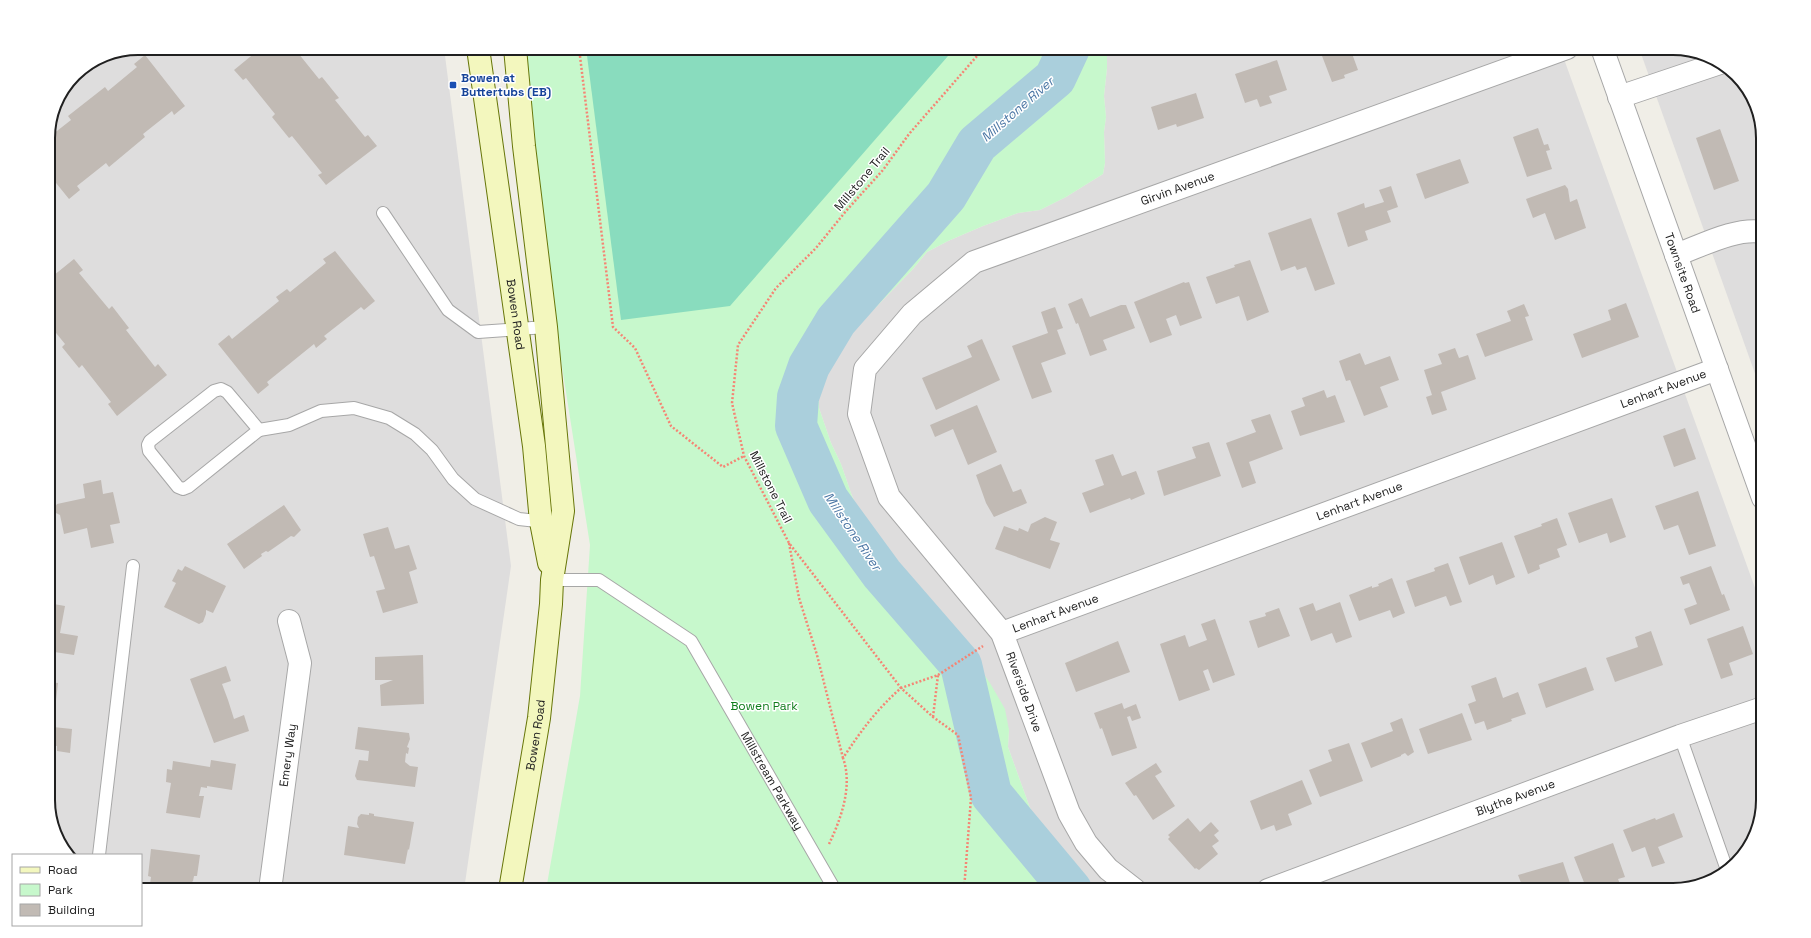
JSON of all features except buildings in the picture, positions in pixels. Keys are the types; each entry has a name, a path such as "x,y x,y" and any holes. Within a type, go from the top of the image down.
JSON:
{"main road":[{"name":"Bowen Road","path":"479,55 534,446 551,521 551,604 539,718 511,883"},
{"name":"Bowen Road","path":"516,55 524,146 546,327 563,511 551,521"}],"street":[{"name":"Girvin Avenue","path":"859,414 865,369 912,314 974,262 1548,55"},
{"name":"Townsite Road","path":"1604,55 1756,479"},
{"path":"1619,97 1713,65"},
{"path":"1676,255 1730,236 1745,232 1756,232"},
{"name":"Lenhart Avenue","path":"1002,633 1716,369"},
{"name":"Riverside Drive","path":"859,414 889,497 1002,633 1069,813 1086,843 1108,869 1127,883"},
{"name":"Emery Way","path":"271,883 300,663 289,621"},
{"name":"Blythe Avenue","path":"1287,883 1680,736 1756,710"}],"lane":[{"path":"383,213 448,310 478,332 546,327"},
{"path":"258,430 227,392 221,389 214,390 150,441 148,446 149,451 173,481 178,487 183,489 188,487 258,430 289,425 322,411 354,408 389,418 415,434 432,450 453,479 475,499 519,519 551,521"},
{"path":"99,854 133,566"},
{"name":"Millstream Parkway","path":"552,580 599,580 691,642 831,883"},
{"path":"1680,736 1725,864"}],"path":[{"path":"580,55 613,327 636,348 671,426 723,467 744,456"},
{"name":"Millstone Trail","path":"965,883 971,798 958,735 933,717 901,688 789,543 744,456 732,403 738,345 776,288 816,248 846,211 883,170 909,134 978,55"},
{"path":"789,543 799,598 846,767 846,798 830,842 819,862"},
{"path":"843,758 860,732 882,705 901,688 938,675 1002,633"},
{"path":"933,717 938,675"}],"shaded area":[{"path":"132,55 445,55 511,566 465,883 142,883 142,854 75,854 69,846 59,827 55,806 55,132 59,111 72,87 79,79 106,61"},
{"path":"1107,55 1563,55 1756,591 1756,806 1752,827 1742,846 1728,862 1719,869 1705,877 1673,883 1077,883 1057,848 1047,836 1030,808 1008,747 1009,730 973,659 956,635 928,613 911,596 877,549 852,496 819,408 818,373 839,345 913,269 927,252 983,226 1018,213 1040,210 1066,197 1103,174 1105,163 1104,132 1106,117 1104,96"},
{"path":"1641,55 1684,56 1705,61 1719,69 1735,83 1742,92 1752,111 1756,132 1756,376"}],"green space":[{"name":"Bowen Park","path":"513,55 1107,55 1104,96 1106,117 1104,132 1105,163 1103,174 1066,197 1040,210 1018,213 983,226 927,252 913,269 839,345 818,373 819,408 852,496 877,549 911,596 928,613 956,635 990,683 1005,709 1009,730 1008,747 1030,808 1047,836 1057,848 1077,883 547,883 580,696 590,545"},
{"path":"587,55 949,55 730,306 621,320"}],"waterway":[{"name":"Millstone River","path":"1065,883 991,794 961,665 882,574 828,500 796,426 798,397 809,366 836,321 946,196 977,144 1055,78 1066,55"}],"place":[{"name":"Bowen at Buttertubs (EB)","path":"453,85"}]}
